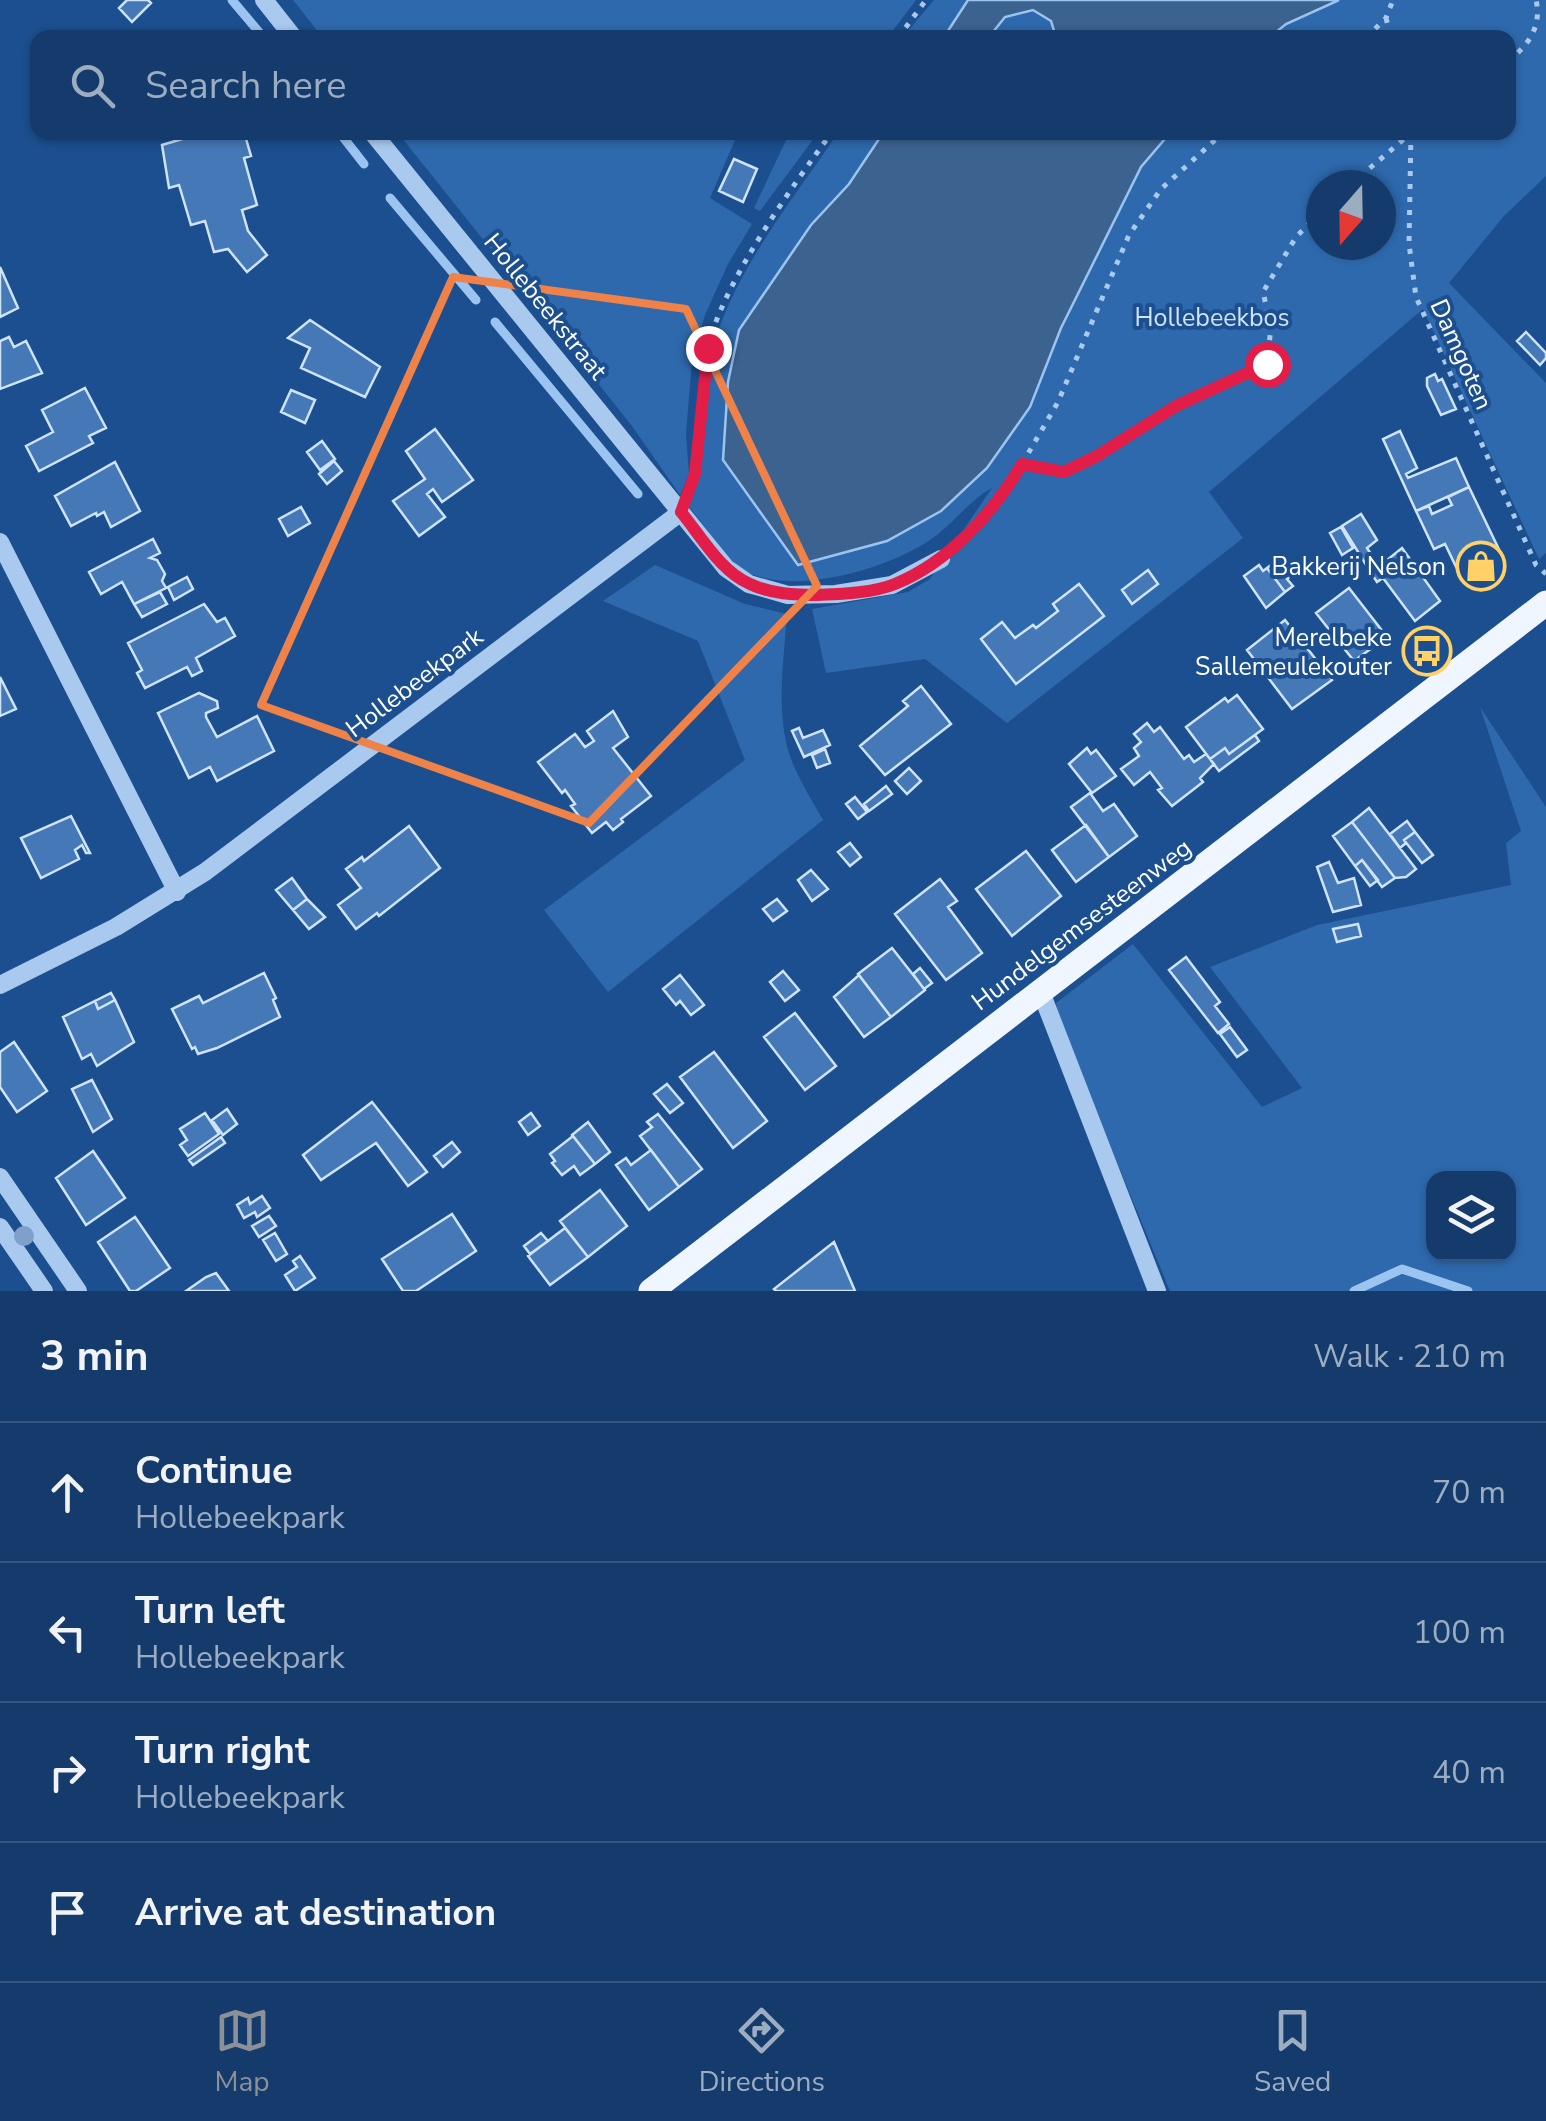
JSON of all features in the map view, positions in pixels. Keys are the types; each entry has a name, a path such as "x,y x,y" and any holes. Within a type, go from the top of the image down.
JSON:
{"main road":[{"name":"Hundelgemsesteenweg","path":"651,1291 1546,603"}],"street":[{"path":"264,0 288,30"},
{"name":"Hollebeekstraat","path":"379,140 681,512"},
{"path":"681,512 726,568 749,584 788,595 836,594 892,585 941,559"},
{"name":"Hollebeekpark","path":"0,985 177,892 681,512"},
{"path":"0,542 177,892"},
{"path":"1041,992 1157,1291"},
{"path":"0,1177 78,1291"},
{"path":"0,1227 44,1291"},
{"path":"28,1268 50,1250"}],"path":[{"path":"904,30 926,0"},
{"path":"1374,30 1386,18 1393,0"},
{"path":"1516,55 1537,29 1536,0"},
{"path":"1386,18 1388,30"},
{"path":"681,512 695,474 704,376 717,318 758,243 827,140"},
{"path":"941,559 1002,498 1022,464 1058,402 1130,235 1161,188 1215,140"},
{"path":"1368,170 1403,140"},
{"name":"Damgoten","path":"1411,140 1409,244 1416,297 1536,566 1546,574"},
{"path":"1022,464 1064,472 1176,406 1267,364 1271,327 1263,292 1306,227"}],"highlighted area":[{"path":"453,277 686,309 817,586 589,823 261,705"}],"green space":[{"path":"293,0 916,0 893,30 317,30"},
{"path":"934,0 968,0 949,30 909,30"},
{"name":"Hollebeekbos","path":"1339,0 1546,0 1546,176 1504,216 1449,283 1546,383 1546,553 1539,559 1423,309 1209,492 1243,538 1007,723 925,659 826,673 812,609 908,592 930,579 992,488 916,548 868,568 814,580 763,578 743,570 688,506 700,469 708,373 721,324 748,266 833,140 878,140 849,184 811,225 739,330 728,382 723,460 798,565 887,541 941,511 1030,407 1061,328 1141,167 1164,140 1516,140 1516,30 1278,30"},
{"path":"1034,10 1051,21 1054,30 995,30 1005,16"},
{"path":"404,140 735,140 710,198 752,224 705,315 692,360 686,434 689,474 680,495 632,426"},
{"path":"786,140 813,140 760,211 754,208"},
{"path":"655,565 745,604 787,614 782,690 787,747 823,820 608,992 544,910 745,760 698,641 603,601"},
{"path":"1480,707 1546,807 1546,1291 1170,1291 1061,1026 1056,1003 1133,944 1262,1107 1302,1088 1210,967 1317,925 1511,885 1506,843 1521,831"}],"shaded area":[{"path":"968,0 1339,0 1279,30 1054,30 1051,21 1033,10 1005,17 995,30 949,30"},
{"path":"878,140 1164,140 1141,167 1061,328 1030,407 987,468 941,511 887,541 798,565 723,460 728,382 739,330 811,225 849,184"}],"building":[{"path":"127,0 151,3 132,22 119,8"},
{"path":"179,140 246,140 251,156 244,158 257,205 242,210 248,231 267,255 247,272 228,249 214,252 205,221 191,225 179,185 169,188 162,145"},
{"path":"734,159 757,169 743,202 719,191"},
{"path":"0,267 18,308 0,317"},
{"path":"310,320 380,367 365,397 301,368 310,348 288,338"},
{"path":"1526,332 1546,353 1540,365 1517,341"},
{"path":"9,337 14,347 26,341 42,373 0,389 0,341"},
{"path":"1435,374 1438,381 1442,379 1456,409 1441,415 1427,386 1427,378"},
{"path":"85,388 106,428 89,436 93,443 39,471 26,446 53,432 42,410"},
{"path":"291,390 315,400 305,423 281,412"},
{"path":"435,429 473,480 442,502 433,489 427,494 445,517 419,536 393,501 425,479 406,451"},
{"path":"1400,431 1417,468 1406,474 1408,478 1456,458 1469,487 1416,511 1383,439"},
{"path":"322,441 335,459 320,470 307,452"},
{"path":"334,461 342,471 327,484 319,474"},
{"path":"115,462 140,511 111,527 104,512 71,526 55,496"},
{"path":"1469,487 1504,560 1462,579 1445,544 1434,549 1416,511 1429,506 1432,514 1452,505 1448,497"},
{"path":"301,507 310,523 288,536 279,519"},
{"path":"1361,514 1377,540 1367,548 1379,567 1371,573 1342,526"},
{"path":"1341,527 1353,548 1342,555 1330,533"},
{"path":"153,539 160,553 150,558 157,560 165,574 162,581 166,588 134,604 122,582 101,594 89,572"},
{"path":"1402,548 1440,601 1415,621 1383,578 1377,582 1371,573"},
{"path":"1284,555 1296,571 1287,579 1293,586 1285,592 1267,568"},
{"path":"1259,565 1263,571 1267,568 1285,592 1266,608 1244,576"},
{"path":"1148,570 1158,584 1132,604 1122,590"},
{"path":"187,577 193,589 174,600 168,587"},
{"path":"1079,584 1104,616 1016,684 981,639 1002,622 1015,638 1033,625 1036,628 1058,611 1053,604"},
{"path":"1349,588 1387,637 1354,661 1316,613"},
{"path":"160,592 167,604 142,617 134,604"},
{"path":"204,604 217,622 225,618 235,636 196,658 202,671 192,676 187,667 145,688 137,673 142,670 128,643"},
{"path":"1285,620 1332,680 1292,709 1247,650"},
{"path":"0,677 16,709 0,716"},
{"path":"921,686 951,724 885,775 860,746 908,706 903,701"},
{"path":"199,693 217,701 218,708 206,713 206,717 217,737 257,716 274,751 217,781 210,767 189,778 158,713"},
{"path":"1237,695 1263,729 1229,754 1225,748 1210,759 1186,727 1225,698 1228,702"},
{"path":"613,711 628,737 613,748 651,796 613,830 606,822 592,833 571,806 575,804 565,790 562,793 538,762 575,734 585,747 594,741 587,731"},
{"path":"1147,723 1154,732 1160,727 1184,759 1189,755 1194,762 1206,754 1214,764 1200,778 1203,782 1172,806 1158,790 1162,788 1150,772 1134,785 1121,769 1139,756 1134,748 1141,742 1134,734"},
{"path":"799,728 803,738 823,730 830,745 804,757 792,731"},
{"path":"1255,735 1259,741 1219,771 1210,759 1225,748 1229,754"},
{"path":"1087,748 1091,754 1096,750 1116,776 1092,793 1069,764"},
{"path":"825,749 830,763 817,768 812,755"},
{"path":"909,768 921,781 907,794 895,781"},
{"path":"886,786 892,794 869,811 864,804"},
{"path":"1090,793 1103,811 1114,804 1137,836 1109,857 1071,807"},
{"path":"855,797 867,812 858,819 846,804"},
{"path":"1369,808 1416,869 1406,877 1395,878 1352,822"},
{"path":"71,816 90,853 82,845 75,850 79,859 41,878 21,838"},
{"path":"1407,821 1415,832 1400,848 1390,834"},
{"path":"1352,822 1395,878 1382,887 1362,860 1355,866 1333,836"},
{"path":"1086,825 1109,857 1076,882 1052,850"},
{"path":"409,826 440,868 356,929 338,905 361,888 346,869 362,857 364,861"},
{"path":"1415,832 1433,855 1422,863 1404,840"},
{"path":"850,843 861,857 850,866 838,852"},
{"path":"1026,851 1061,896 1012,936 976,889"},
{"path":"1362,860 1378,880 1370,886 1355,866"},
{"path":"1329,862 1338,883 1354,878 1361,905 1333,912 1317,867"},
{"path":"811,870 828,889 812,901 798,880"},
{"path":"292,878 307,899 293,910 276,890"},
{"path":"940,879 957,901 948,907 982,953 946,980 895,914"},
{"path":"307,899 325,917 309,929 293,910"},
{"path":"777,899 787,911 773,921 763,909"},
{"path":"1358,924 1361,936 1337,942 1333,929"},
{"path":"892,948 925,990 891,1017 858,974"},
{"path":"1186,957 1220,1002 1215,1006 1229,1024 1218,1033 1169,970"},
{"path":"920,968 932,983 924,989 913,974"},
{"path":"783,971 799,990 785,1001 770,982"},
{"path":"264,973 280,1017 217,1048 198,1054 195,1047 192,1049 172,1009 199,996 203,1003"},
{"path":"680,975 704,1005 691,1015 663,989"},
{"path":"859,975 891,1017 864,1037 834,997"},
{"path":"111,993 115,1000 98,1009 95,1001"},
{"path":"115,1000 134,1042 97,1066 91,1054 82,1059 63,1017 95,1001 98,1009"},
{"path":"795,1013 836,1066 805,1090 764,1037"},
{"path":"1230,1027 1247,1050 1237,1057 1220,1034"},
{"path":"14,1042 47,1091 17,1112 0,1087 0,1052"},
{"path":"714,1052 767,1121 733,1148 680,1077"},
{"path":"92,1080 112,1119 93,1132 72,1089"},
{"path":"667,1084 683,1103 670,1113 654,1094"},
{"path":"372,1102 427,1172 408,1186 376,1143 321,1180 303,1155"},
{"path":"227,1109 237,1124 223,1135 212,1120"},
{"path":"205,1113 219,1134 188,1156 180,1145 187,1140 180,1129"},
{"path":"531,1113 540,1126 528,1135 519,1122"},
{"path":"658,1114 702,1169 679,1187 640,1136 652,1127 647,1122"},
{"path":"588,1122 610,1152 595,1164 572,1135"},
{"path":"573,1136 595,1164 580,1175 574,1166 562,1175 550,1154"},
{"path":"221,1137 225,1143 193,1165 189,1160"},
{"path":"452,1142 460,1152 443,1167 434,1156"},
{"path":"651,1150 679,1187 649,1210 616,1165 626,1158 631,1165"},
{"path":"93,1151 125,1198 86,1225 56,1178"},
{"path":"600,1190 627,1226 588,1257 560,1221"},
{"path":"262,1196 270,1208 257,1217 255,1212 244,1218 237,1205 248,1198 250,1204"},
{"path":"452,1214 476,1251 416,1291 403,1291 382,1259"},
{"path":"269,1216 276,1226 259,1237 252,1226"},
{"path":"135,1217 170,1268 130,1291 98,1242"},
{"path":"565,1228 588,1257 550,1285 528,1256"},
{"path":"275,1233 287,1254 276,1261 263,1240"},
{"path":"541,1233 548,1241 530,1254 524,1246"},
{"path":"834,1242 855,1291 774,1289"},
{"path":"300,1256 315,1278 295,1291 285,1275 297,1267 293,1261"},
{"path":"216,1273 229,1291 186,1291 206,1277"}],"waterway":[{"path":"232,0 257,30"},
{"path":"345,140 364,164"},
{"path":"390,198 476,300"},
{"path":"495,322 638,494"},
{"path":"1354,1291 1402,1269 1468,1291"}],"place":[{"name":"Bakkerij Nelson","path":"1481,566"},
{"name":"Merelbeke Sallemeulekouter","path":"1427,651"}],"route":[{"path":"708,348 695,474 681,512 726,568 749,584 788,595 836,594 892,585 941,559 1002,498 1022,464 1064,472 1176,406 1267,364"}]}
